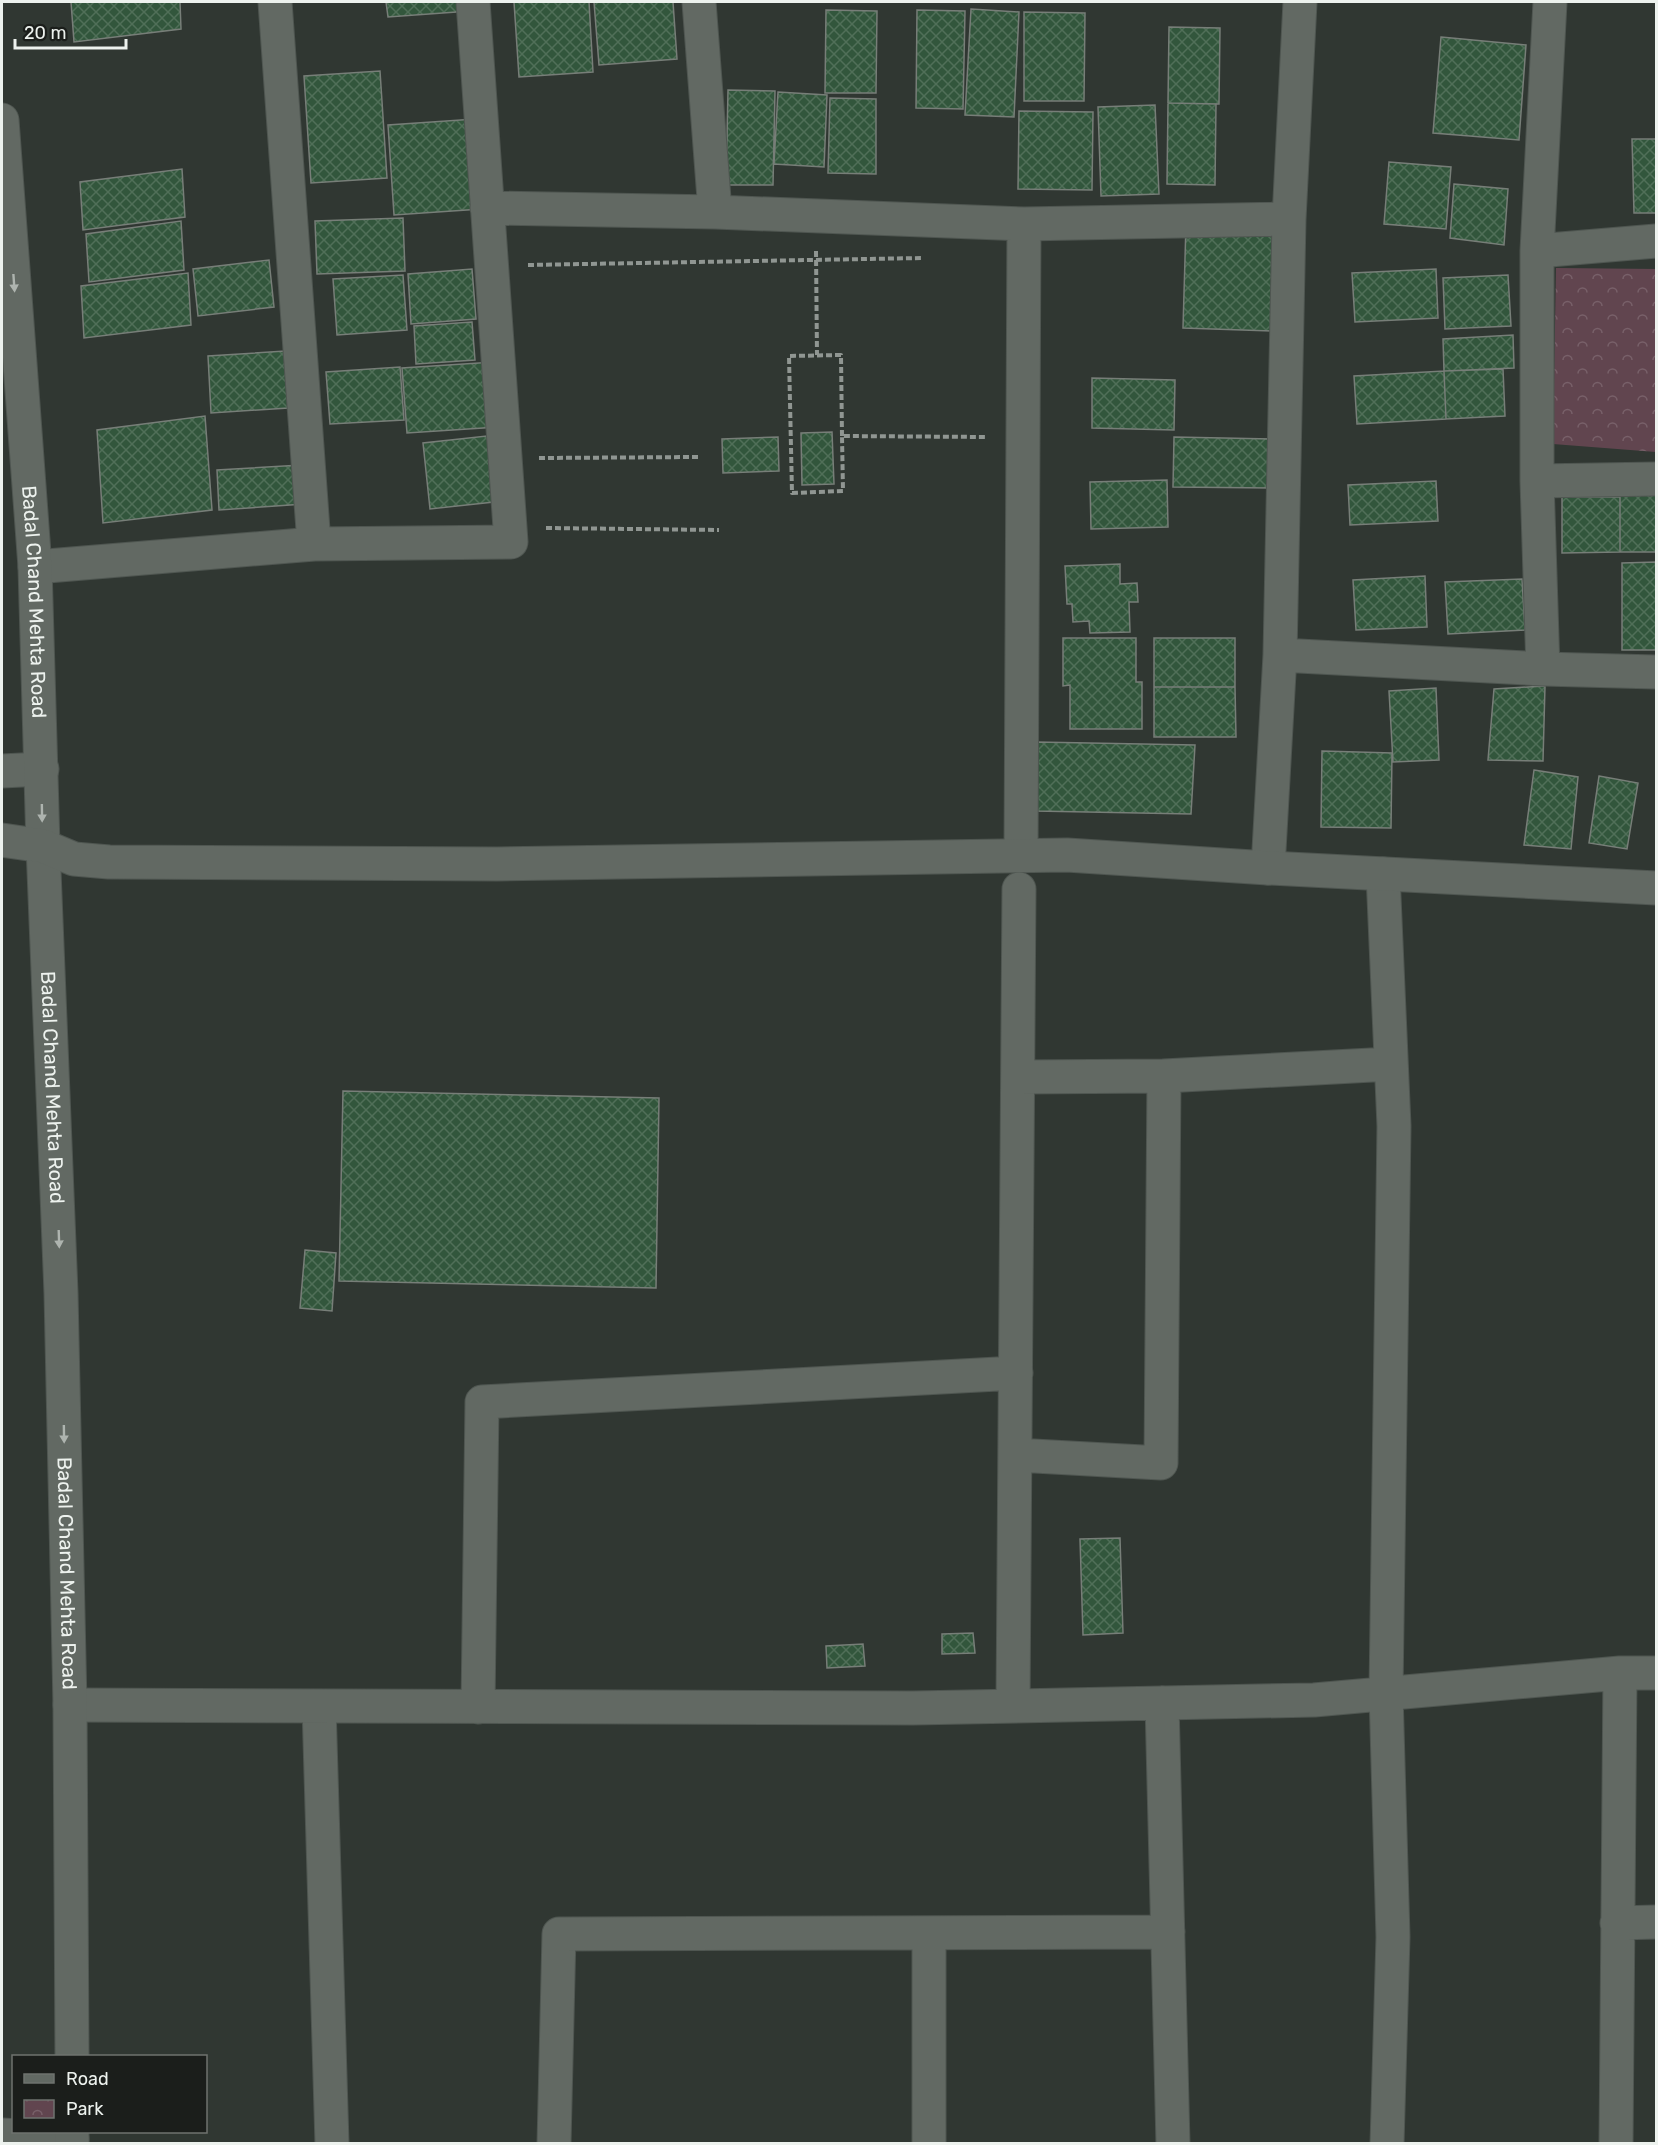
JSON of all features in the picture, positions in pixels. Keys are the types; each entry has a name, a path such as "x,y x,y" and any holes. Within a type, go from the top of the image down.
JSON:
{"street":[{"path":"275,2 314,544"},
{"path":"35,567 314,544 511,542 473,2"},
{"path":"699,2 715,212"},
{"path":"1268,868 1280,655 1289,219 1300,2"},
{"path":"1543,669 1537,481 1537,251 1550,2"},
{"name":"Badal Chand Mehta Road","path":"2,120 35,567 43,846 61,1293 70,1705 72,2055"},
{"path":"488,208 715,212 1024,224 1289,219"},
{"path":"1021,855 1024,224"},
{"path":"1537,251 1656,241"},
{"path":"1537,481 1656,479"},
{"path":"1280,655 1543,669 1656,672"},
{"path":"2,771 42,769"},
{"path":"2,840 43,846 74,859 121,862 497,864 1067,855 1656,888"},
{"path":"1383,874 1394,1126 1386,1694 1393,1938 1387,2144"},
{"path":"1013,1706 1019,890"},
{"path":"1018,1077 1164,1076 1391,1064"},
{"path":"1015,1455 1161,1463 1164,1076"},
{"path":"478,1707 482,1402 1016,1373"},
{"path":"70,1705 913,1708 1314,1700 1620,1673 1656,1673"},
{"path":"1616,2144 1620,1673"},
{"path":"1162,1702 1173,2144"},
{"path":"319,1706 332,2144"},
{"path":"1617,1923 1656,1922"},
{"path":"554,2144 559,1934 1168,1932"},
{"path":"928,1933 929,2144"},
{"path":"2,2135 72,2138"}],"path":[{"path":"816,216 817,356"},
{"path":"526,265 933,258"},
{"path":"841,355 842,436 843,491 792,493 789,356 841,355"},
{"path":"842,436 993,437"},
{"path":"540,469 539,458 700,457"},
{"path":"544,528 720,530"}],"green space":[{"path":"1556,268 1656,269 1656,452 1553,444"}],"building":[{"path":"71,2 180,2 181,29 74,42"},
{"path":"386,2 470,2 470,11 388,17"},
{"path":"514,2 589,2 593,72 519,77"},
{"path":"594,2 673,2 677,59 599,65"},
{"path":"971,9 1019,12 1014,117 965,115"},
{"path":"826,10 877,11 876,93 825,93"},
{"path":"917,10 965,11 963,109 916,108"},
{"path":"1024,12 1085,13 1084,101 1024,101"},
{"path":"1169,27 1220,28 1219,104 1168,103"},
{"path":"1441,37 1526,45 1519,140 1433,133"},
{"path":"380,71 387,178 311,183 304,76"},
{"path":"728,90 775,91 773,185 726,185"},
{"path":"778,92 827,95 824,167 774,164"},
{"path":"830,98 876,99 876,174 828,173"},
{"path":"1168,103 1216,104 1215,185 1167,184"},
{"path":"1155,105 1159,194 1101,196 1098,107"},
{"path":"1019,111 1093,112 1092,190 1018,189"},
{"path":"475,119 481,209 394,215 388,125"},
{"path":"1632,139 1656,139 1656,213 1634,213"},
{"path":"1389,162 1451,167 1446,229 1384,224"},
{"path":"182,169 185,217 83,230 80,182"},
{"path":"1454,184 1508,189 1504,245 1450,238"},
{"path":"403,218 405,271 317,274 315,221"},
{"path":"181,221 184,270 89,282 86,234"},
{"path":"1186,224 1275,226 1272,331 1183,328"},
{"path":"269,260 274,307 198,316 193,269"},
{"path":"472,269 476,319 411,324 408,274"},
{"path":"1436,269 1438,318 1355,322 1352,273"},
{"path":"188,273 191,325 84,338 81,286"},
{"path":"403,275 407,330 337,335 333,279"},
{"path":"1508,275 1511,326 1445,329 1443,278"},
{"path":"472,322 475,360 416,364 414,326"},
{"path":"1513,335 1514,368 1444,371 1443,339"},
{"path":"285,351 288,408 211,413 208,356"},
{"path":"494,362 498,427 407,433 402,368"},
{"path":"400,367 404,420 330,424 326,372"},
{"path":"1503,369 1505,416 1446,419 1444,371"},
{"path":"1444,371 1446,419 1357,424 1354,376"},
{"path":"1092,378 1175,380 1174,430 1092,428"},
{"path":"205,416 212,510 103,523 97,430"},
{"path":"832,432 834,484 802,485 801,433"},
{"path":"496,435 503,501 430,509 423,443"},
{"path":"778,437 779,471 723,473 722,439"},
{"path":"1174,437 1275,439 1274,488 1173,487"},
{"path":"301,465 304,504 219,510 217,470"},
{"path":"1167,480 1168,527 1091,529 1090,482"},
{"path":"1436,481 1438,521 1350,525 1348,485"},
{"path":"1620,495 1656,495 1656,552 1620,552"},
{"path":"1562,497 1620,497 1620,552 1562,553"},
{"path":"1656,562 1656,650 1622,650 1622,563"},
{"path":"1120,564 1120,584 1137,583 1138,602 1129,602 1130,632 1090,633 1089,621 1073,622 1072,604 1067,604 1065,566"},
{"path":"1425,576 1427,627 1356,630 1353,580"},
{"path":"1522,579 1525,630 1448,634 1445,582"},
{"path":"1063,638 1136,638 1136,682 1142,682 1142,729 1070,729 1070,685 1063,686"},
{"path":"1154,638 1235,638 1235,687 1154,687"},
{"path":"1545,686 1543,761 1488,760 1494,689"},
{"path":"1154,687 1235,687 1236,737 1154,737"},
{"path":"1436,688 1439,760 1393,762 1389,691"},
{"path":"1036,742 1195,745 1191,814 1035,811"},
{"path":"1322,751 1392,753 1391,828 1321,827"},
{"path":"1534,770 1578,777 1571,849 1524,845"},
{"path":"1599,776 1638,783 1627,849 1589,843"},
{"path":"343,1091 659,1098 656,1288 339,1281"},
{"path":"305,1250 336,1253 332,1311 300,1308"},
{"path":"1120,1538 1123,1633 1083,1635 1080,1539"},
{"path":"973,1633 975,1653 942,1654 942,1634"},
{"path":"863,1644 865,1666 827,1668 826,1646"}]}
